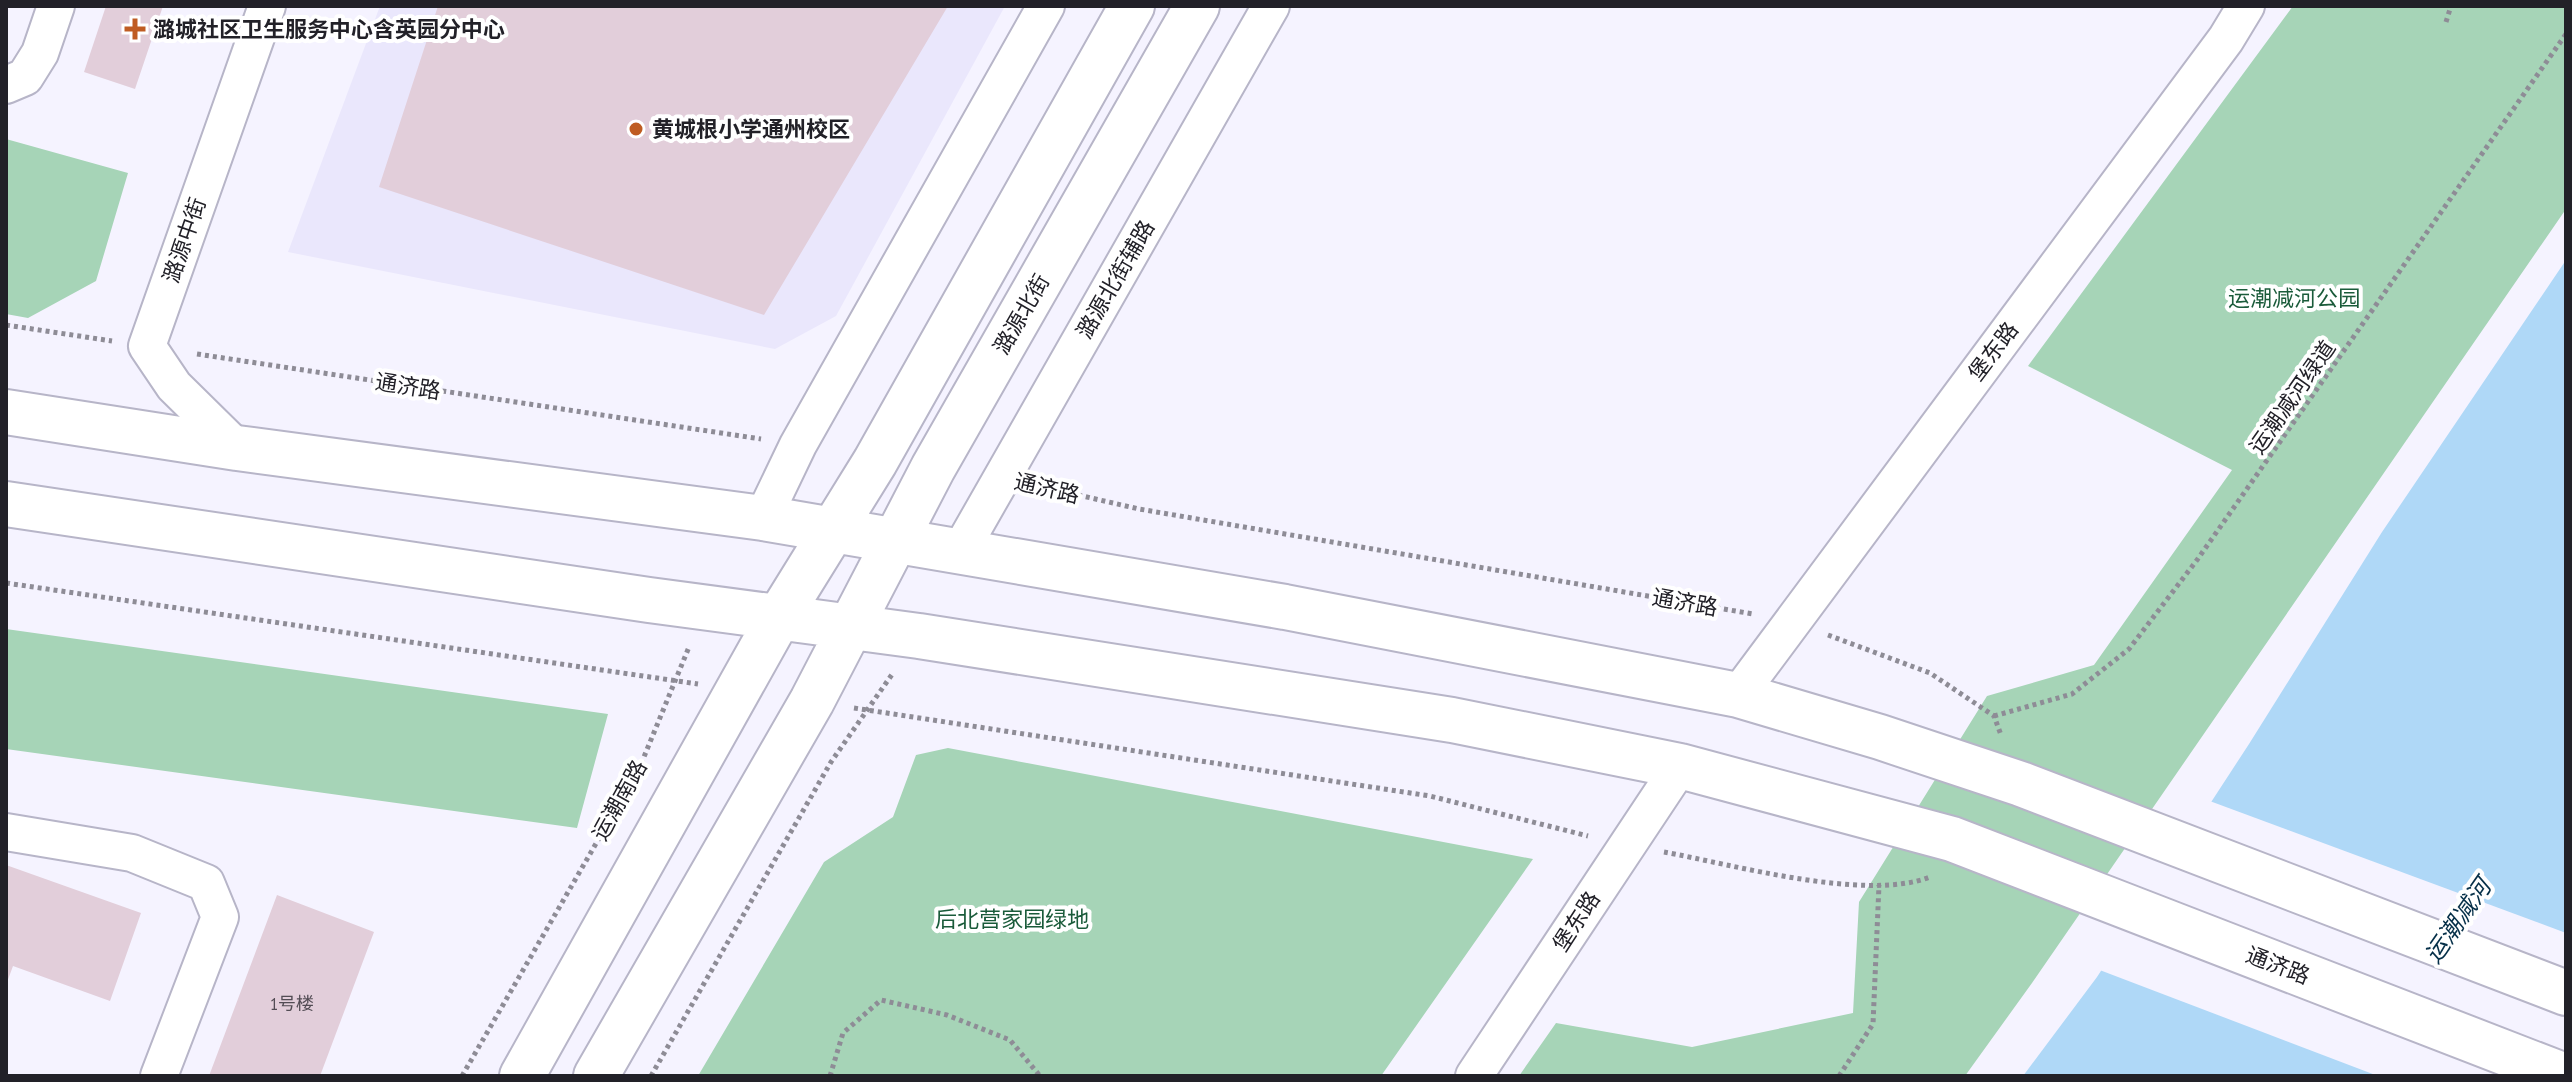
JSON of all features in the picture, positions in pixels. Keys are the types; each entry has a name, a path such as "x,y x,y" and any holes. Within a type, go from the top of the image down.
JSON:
{"main road":[{"path":"522,1076 779,617 881,451 1132,6"},
{"name":"潞源北街","path":"852,627 933,468 1197,6"},
{"path":"6,412 237,448 763,518 1285,607 1738,695 1880,737 2021,784 2566,993"},
{"name":"通济路","path":"6,504 919,636 1452,720 1680,766 1952,839 2565,1076"},
{"path":"596,1076 852,627"}],"street":[{"path":"6,85 25,77 40,53 56,6"},
{"name":"潞源中街","path":"147,346 267,6"},
{"path":"763,518 798,445 1046,6"},
{"name":"潞源北街辅路","path":"959,553 1271,6"},
{"name":"堡东路","path":"1738,695 2216,51 2246,6"},
{"path":"147,346 174,386 237,448"},
{"name":"堡东路","path":"1474,1076 1680,766"},
{"path":"6,832 132,853 206,883 220,917 159,1076"}],"path":[{"path":"2446,22 2451,6"},
{"name":"运潮减河绿道","path":"1994,716 2072,694 2129,649 2197,560 2566,34"},
{"name":"通济路","path":"6,325 798,445"},
{"name":"通济路","path":"1003,478 1139,509 1793,621 1930,673 1994,716"},
{"path":"6,583 740,690"},
{"name":"运潮南路","path":"462,1076 639,769 674,680 708,607"},
{"path":"651,1076 831,762 919,636"},
{"path":"812,701 1430,796 1626,845 1824,883 1879,885 1918,882 1932,876"},
{"path":"1994,716 2021,784"},
{"path":"1839,1076 1873,1024 1879,885"},
{"path":"830,1076 843,1033 881,1000 947,1015 1010,1040 1040,1076"}],"shaded area":[{"name":"黄城根小学通州校区","path":"380,6 1005,6 836,316 775,349 288,252"}],"green space":[{"name":"运潮减河公园","path":"2293,6 2566,6 2566,209 1965,1076 1519,1076 1556,1023 1692,1047 1853,1013 1859,902 1987,696 2094,665 2232,470 2028,366"},
{"path":"6,139 128,173 96,281 28,318 6,314"},
{"path":"6,629 608,714 577,828 6,749"},
{"name":"后北营家园绿地","path":"948,748 1533,859 1381,1076 698,1076 824,862 893,817 916,755"}],"water":[{"name":"运潮减河","path":"2566,260 2566,1076 2023,1076 2097,977 2382,532"}],"pier":[{"path":"2207,800 2566,933 2566,1076 2378,1076 2097,969"}],"building":[{"path":"106,6 163,6 135,89 84,72"},
{"name":"黄城根小学通州校区","path":"438,6 948,6 764,315 379,187"},
{"path":"6,865 141,913 110,1001 13,966 6,985"},
{"path":"277,895 374,932 320,1076 209,1076"}],"place":[{"name":"潞城社区卫生服务中心含英园分中心","path":"135,29"},
{"name":"黄城根小学通州校区","path":"636,129"}]}
